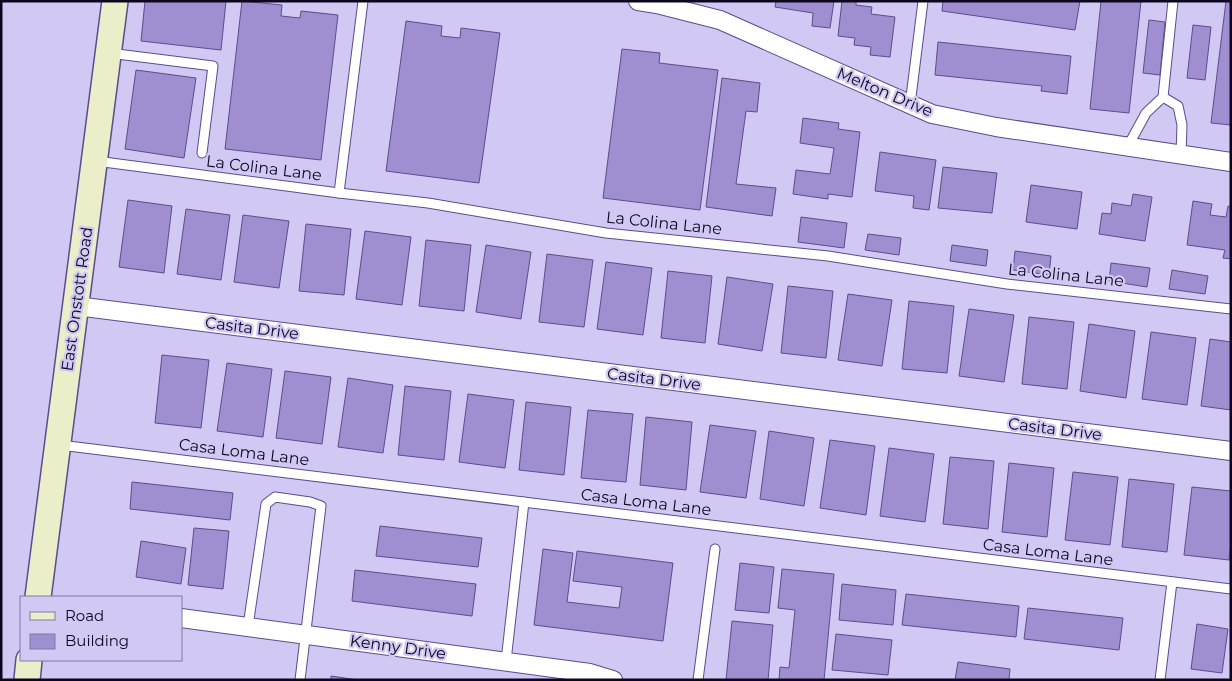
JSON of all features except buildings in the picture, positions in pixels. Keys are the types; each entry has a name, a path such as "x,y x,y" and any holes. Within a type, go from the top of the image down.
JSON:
{"street":[{"name":"East Onstott Road","path":"38,596 96,161 115,1"},
{"name":"Melton Drive","path":"638,1 720,20 932,114 996,127 1231,162"},
{"name":"Casita Drive","path":"76,306 1231,451"},
{"name":"Kenny Drive","path":"182,618 590,673 613,680"},
{"path":"27,680 29,661"}],"lane":[{"path":"340,194 363,1"},
{"path":"910,104 924,1"},
{"path":"1128,146 1146,113 1163,97 1173,1"},
{"path":"109,53 213,66 202,153"},
{"path":"1163,97 1178,106 1182,125 1181,154"},
{"name":"La Colina Lane","path":"96,161 340,194 428,202 606,233 828,256 1007,284 1231,309"},
{"name":"Casa Loma Lane","path":"58,444 1231,589"},
{"path":"248,626 266,504 275,497 310,502 321,506 300,680"},
{"path":"506,661 524,502"},
{"path":"698,680 715,549"},
{"path":"1160,680 1172,582"}]}
